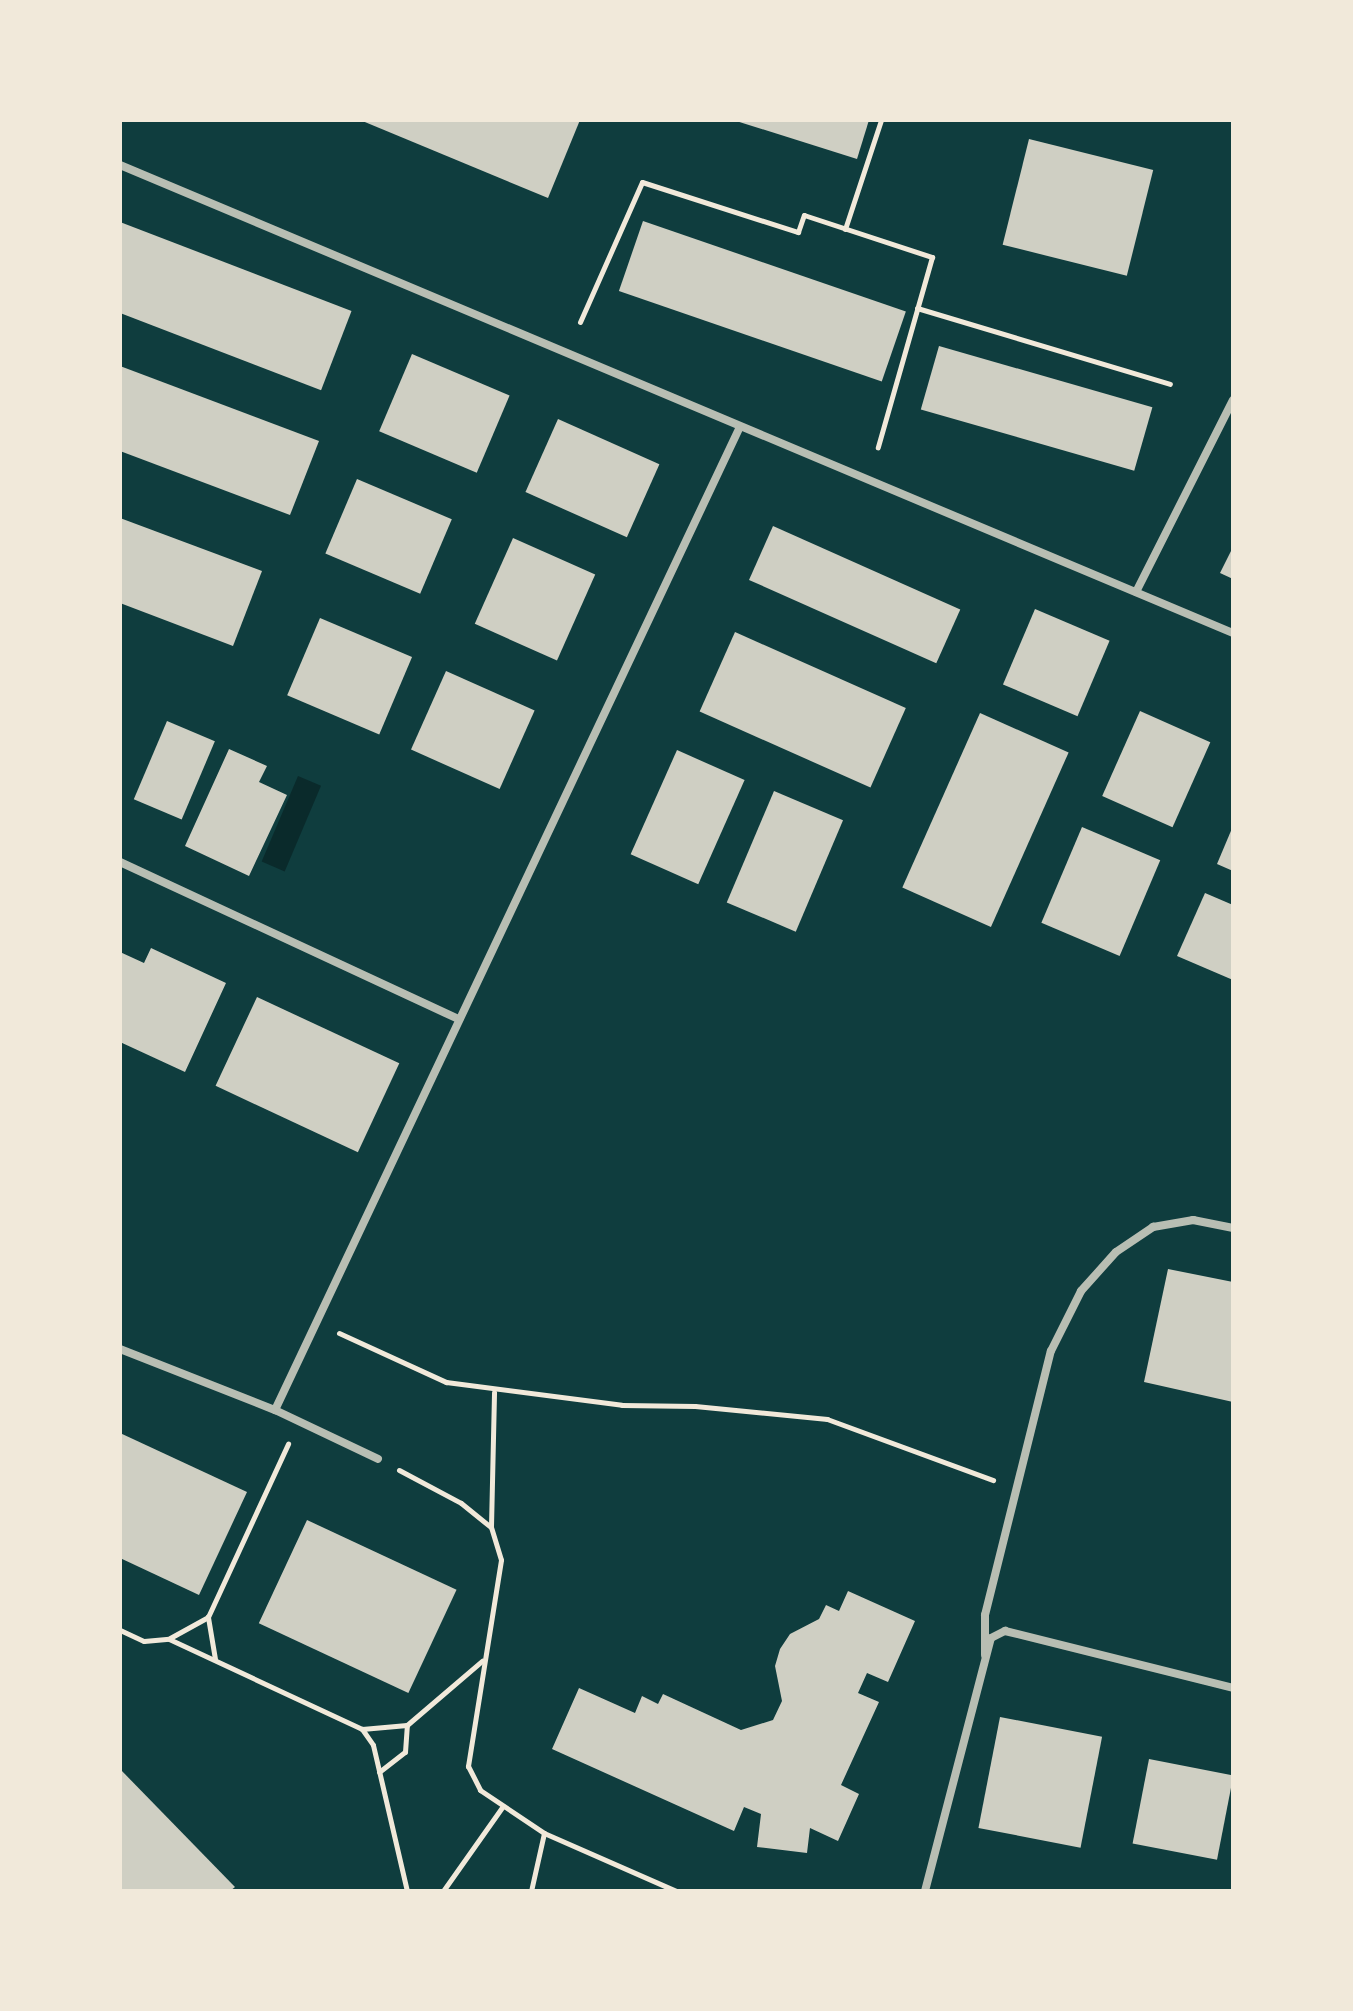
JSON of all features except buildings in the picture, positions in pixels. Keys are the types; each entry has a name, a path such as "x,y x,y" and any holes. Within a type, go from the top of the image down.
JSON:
{"street":[{"path":"120,165 739,429 1233,633"},
{"path":"1136,592 1233,400"},
{"path":"275,1410 739,429"},
{"path":"120,862 459,1019"},
{"path":"985,1655 985,1615 1051,1351 1081,1291 1116,1252 1153,1227 1193,1220 1233,1228"},
{"path":"120,1349 275,1410 378,1459"},
{"path":"925,1891 991,1638 1005,1631 1233,1688"}],"path":[{"path":"845,229 881,120"},
{"path":"580,322 642,182 798,232 804,215 932,257 878,447"},
{"path":"917,308 1170,384"},
{"path":"317,1323 446,1382 494,1392 827,1419 1017,1489"},
{"path":"494,1392 491,1527 501,1560 468,1766 480,1790 544,1833 676,1891"},
{"path":"215,1660 208,1617 298,1421"},
{"path":"378,1459 461,1503 491,1527"},
{"path":"120,1630 144,1641 169,1639 208,1617"},
{"path":"169,1639 362,1729 407,1725 483,1660"},
{"path":"379,1772 405,1752 407,1725"},
{"path":"362,1729 373,1745 407,1891"},
{"path":"443,1891 503,1806"},
{"path":"531,1891 544,1833"}],"water":[{"path":"298,776 321,786 285,871 262,862"}]}
